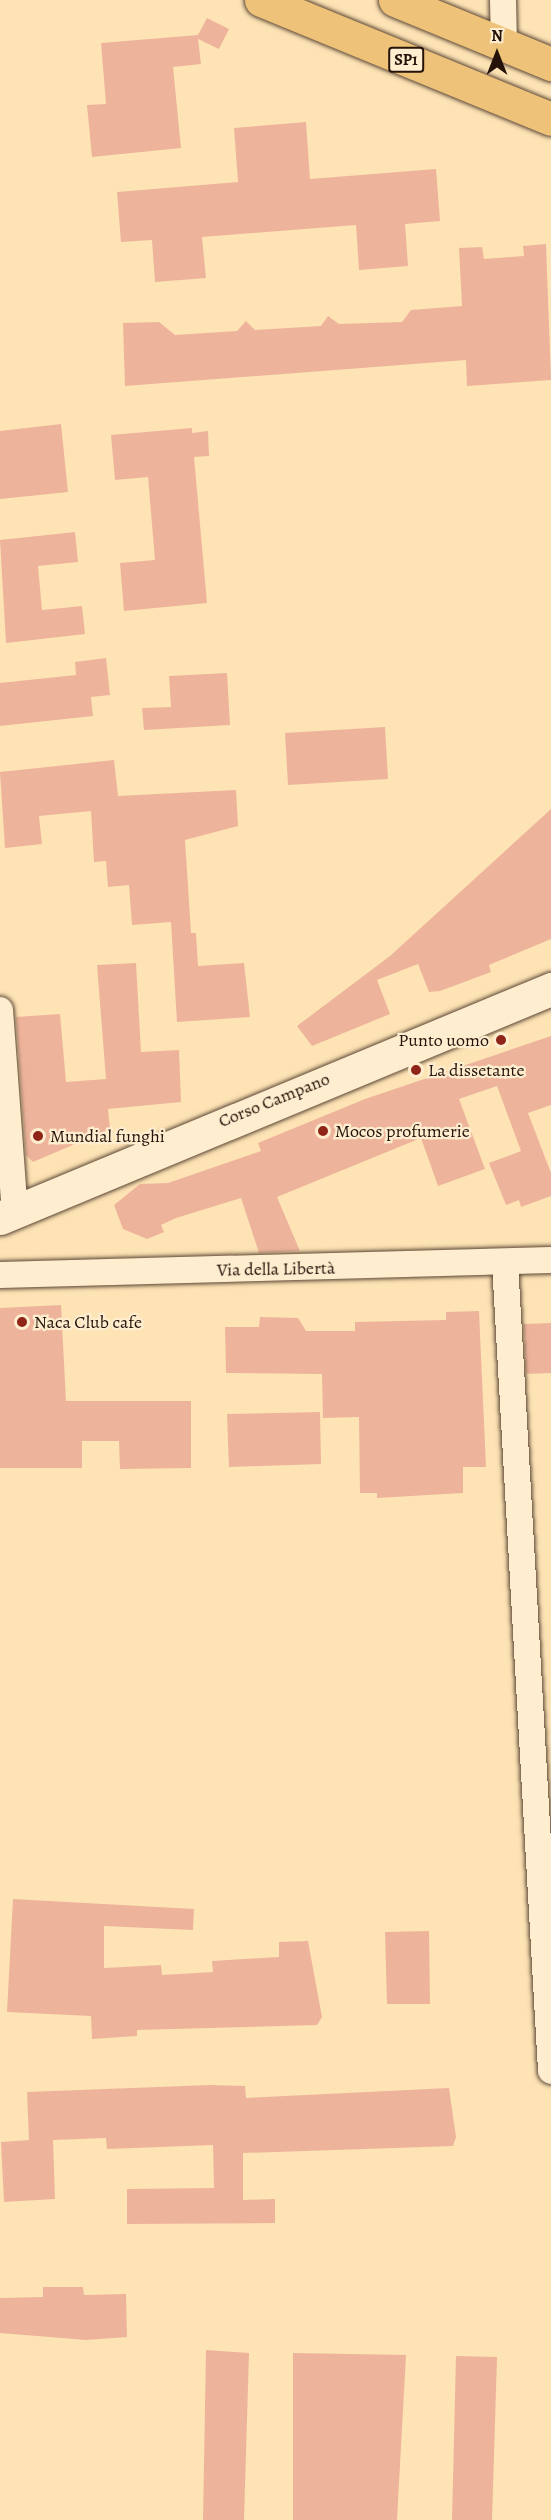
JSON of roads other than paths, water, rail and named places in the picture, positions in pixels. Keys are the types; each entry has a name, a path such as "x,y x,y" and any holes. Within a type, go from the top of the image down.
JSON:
{"main road":[{"name":"SP1","path":"261,0 551,119"},
{"path":"395,0 551,64"},
{"name":"Corso Campano","path":"7,1215 551,988"}],"street":[{"path":"503,0 504,44"},
{"path":"0,1010 7,1215"},
{"name":"Via della Libertà","path":"0,1275 551,1260"},
{"path":"505,1263 551,2071"}],"place":[{"name":"Punto uomo","path":"501,1040"},
{"name":"La dissetante","path":"416,1070"},
{"name":"Mocos profumerie","path":"323,1131"},
{"name":"Mundial funghi","path":"38,1136"},
{"name":"Naca Club cafe","path":"22,1322"}]}
